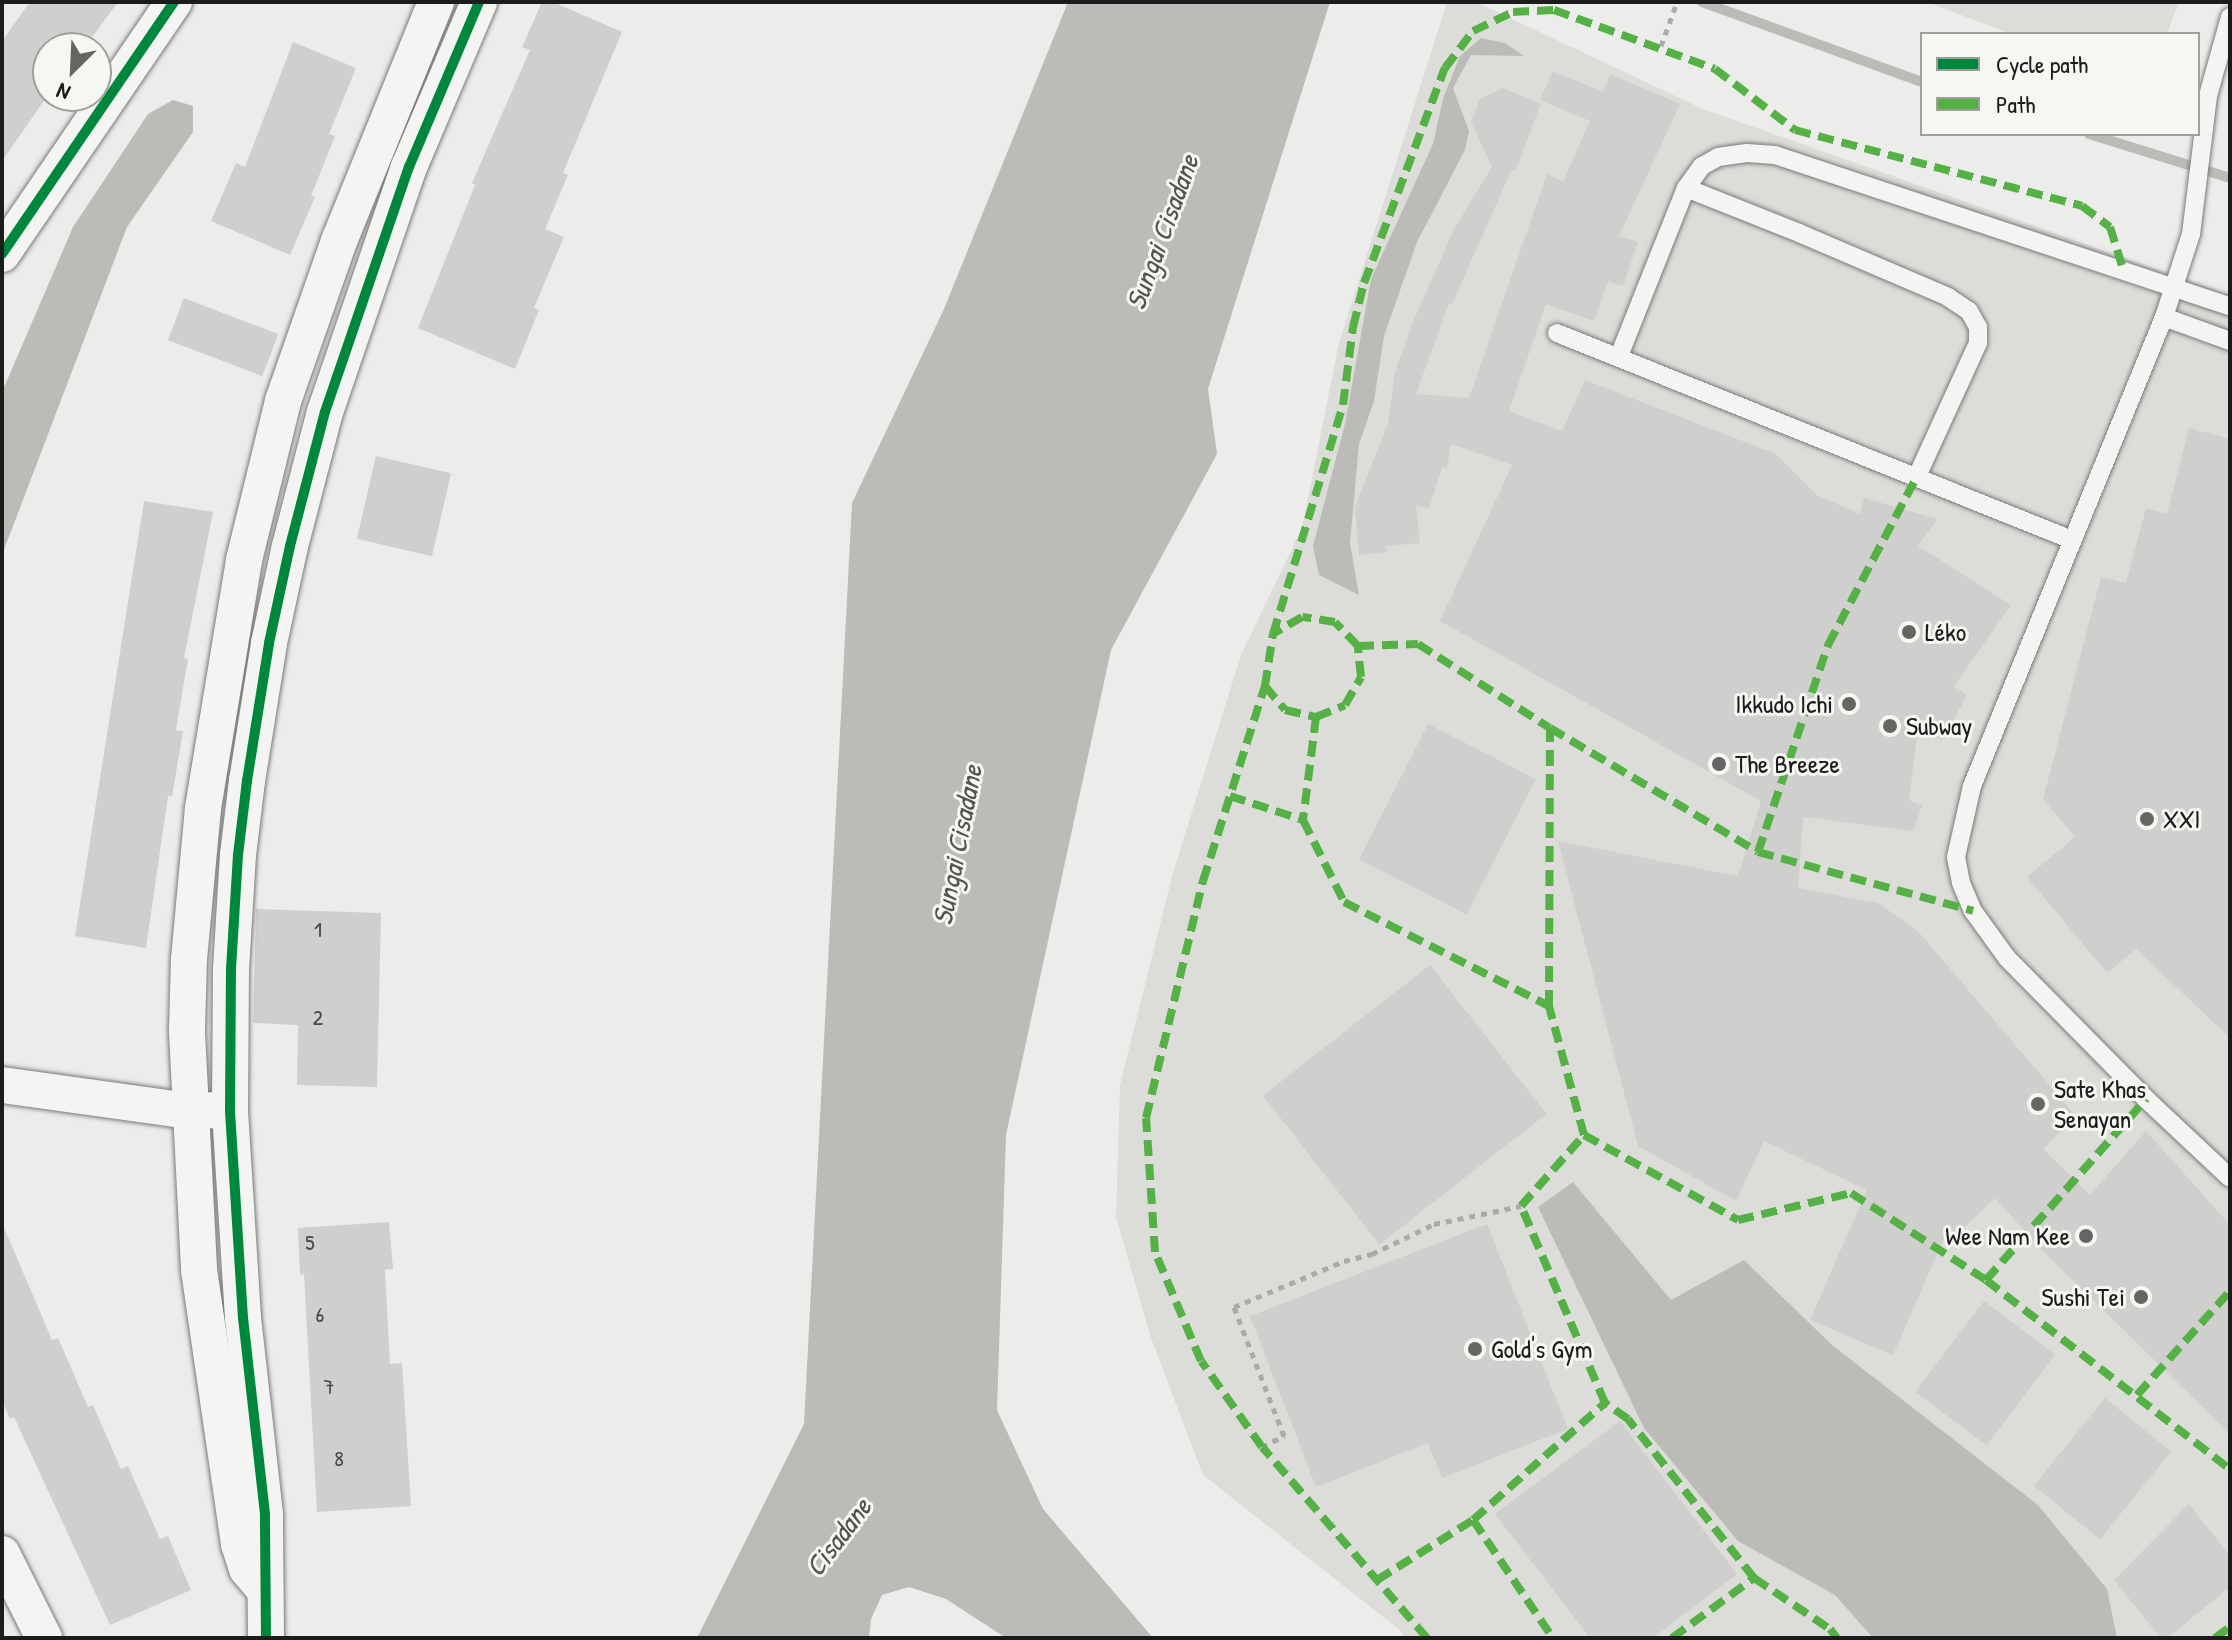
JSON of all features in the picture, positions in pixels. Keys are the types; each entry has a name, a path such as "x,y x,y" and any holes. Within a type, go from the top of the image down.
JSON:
{"street":[{"path":"2,254 174,2"},
{"path":"263,1588 247,1569 239,1544 199,1269 189,1111 188,987 197,856 244,560 283,401 373,154 436,2"},
{"path":"266,1638 263,1588 265,1514 243,1318 230,1110 231,969 238,855 269,643 290,546 325,412 409,167 479,2"},
{"path":"373,154 409,167"},
{"path":"231,632 269,643"},
{"path":"2,1085 189,1111 230,1110"},
{"path":"207,1326 243,1318"},
{"path":"2,1554 44,1638"}],"lane":[{"path":"2230,17 2208,96 2191,234 2164,317 1972,786 1956,857 1961,883 1973,911 2007,958 2146,1099 2230,1178"},
{"path":"1619,356 1686,188 1702,166 1718,157 1747,153 1775,155 2230,306"},
{"path":"1686,188 1884,269 1969,311 1978,327 1978,343 1917,476"},
{"path":"2164,317 2230,341"},
{"path":"1557,333 2072,540"}],"path":[{"path":"1661,46 1677,2"},
{"path":"1262,1447 1284,1436 1234,1307 1344,1261 1372,1254 1434,1224 1521,1206"}],"shaded area":[{"name":"The Breeze","path":"1447,2 1476,2 1703,109 2230,295 2230,1638 1405,1638 1401,1631 1203,1475 1151,1338 1116,1217 1120,1085 1173,873 1241,655 1302,528 1339,343"},
{"path":"1927,2 2179,2 2168,32 2006,32"}],"water":[{"path":"1068,2 1330,2 1208,389 1217,454 1111,650 1006,1135 997,1410 1043,1509 1153,1638 1006,1638 946,1599 909,1587 882,1595 871,1619 869,1638 697,1638 804,1424 852,503 944,309"},
{"path":"1481,38 1505,43 1524,56 1471,55 1453,88 1469,131 1465,150 1417,242 1384,336 1374,401 1359,444 1350,543 1359,595 1319,575 1313,546 1345,424 1371,279 1433,144 1443,99 1460,56"},
{"path":"173,100 193,106 193,132 127,227 2,555 2,392 73,227 148,114"},
{"path":"1573,1182 1671,1300 1744,1260 1832,1345 2038,1505 2107,1589 2117,1638 1873,1638 1835,1595 1738,1541 1644,1428 1538,1207"}],"building":[{"path":"30,2 118,2 96,32 32,32 32,112 36,112 2,161 2,41"},
{"path":"542,2 553,2 622,32 563,173 568,175 545,229 564,237 534,308 539,310 515,369 418,328 475,185 472,183 530,50 522,47"},
{"path":"293,42 356,68 329,134 335,136 311,196 315,197 290,255 211,221 236,163 245,167"},
{"path":"1553,71 1603,92 1610,74 1680,104 1619,236 1638,242 1623,286 1608,281 1594,321 1546,304 1509,411 1562,431 1585,380 1776,454 1818,496 1860,514 1864,498 1937,519 1918,546 2011,605 1954,686 1967,695 1942,741 1918,729 1909,800 1922,806 1913,831 1803,817 1798,888 1878,903 1917,930 2076,1116 2043,1149 2090,1195 2146,1131 2230,1225 2230,1434 2042,1250 1995,1198 1958,1234 1948,1229 1893,1355 1810,1320 1867,1190 1764,1141 1736,1201 1638,1146 1558,841 1738,876 1761,801 1440,621 1512,465 1451,444 1447,468 1442,467 1429,509 1416,505 1420,543 1386,546 1387,552 1359,555 1355,507 1388,423 1395,372 1413,322 1454,229 1492,167 1471,122 1480,99 1502,88 1541,103 1516,170 1512,169 1452,304 1449,303 1416,394 1469,398 1547,174 1563,182 1590,121 1540,100"},
{"path":"184,298 278,334 262,376 168,340"},
{"path":"2189,428 2230,439 2230,1038 2136,949 2107,973 2027,877 2075,837 2043,799 2101,577 2126,583 2146,508 2167,514"},
{"path":"376,456 451,473 432,556 357,539"},
{"path":"144,501 213,512 184,658 188,659 176,730 183,731 172,797 168,796 146,948 75,936"},
{"path":"1428,724 1536,779 1467,914 1359,859"},
{"path":"256,909 381,913 377,1087 297,1085 298,1025 253,1023"},
{"path":"1430,965 1546,1114 1379,1244 1263,1096"},
{"path":"389,1222 393,1269 385,1270 390,1364 402,1363 411,1506 317,1512 304,1274 300,1275 298,1228"},
{"path":"2,1223 52,1340 58,1338 88,1407 93,1405 121,1469 128,1466 160,1539 168,1536 191,1590 110,1625 14,1417 10,1419 2,1400"},
{"path":"1487,1224 1568,1429 1442,1478 1428,1443 1316,1487 1250,1316"},
{"path":"1984,1301 2055,1355 1986,1446 1915,1392"},
{"path":"2105,1398 2171,1451 2100,1539 2034,1486"},
{"path":"1620,1421 1737,1574 1653,1638 1590,1638 1495,1514"},
{"path":"2189,1504 2230,1556 2230,1587 2167,1638 2161,1638 2114,1580"}],"waterway":[{"path":"1702,2 1920,81"},
{"path":"2095,136 2230,178"}],"marked path":[{"path":"1427,1638 1262,1447 1201,1361 1155,1252 1146,1118 1203,881 1265,686 1273,634 1343,405 1353,327 1364,283 1445,68 1473,31 1513,12 1554,10 1715,69 1795,130 2082,206 2110,227 2124,272"},
{"path":"1758,852 1828,645 1917,476"},
{"path":"1265,686 1285,710 1316,717 1345,705 1361,677 1358,646 1335,622 1302,617 1273,634"},
{"path":"1358,646 1418,644 1550,728"},
{"path":"1316,717 1303,820 1344,902 1549,1006"},
{"path":"1754,1578 1628,1419 1605,1403 1521,1206 1584,1135 1549,1006 1550,728 1758,852 1973,911"},
{"path":"1230,796 1303,820"},
{"path":"1986,1280 2146,1099"},
{"path":"1584,1135 1738,1220 1851,1193 1986,1280 2230,1469"},
{"path":"2137,1395 2230,1291"},
{"path":"1377,1580 1473,1520 1605,1403"},
{"path":"1473,1520 1553,1638"},
{"path":"1672,1638 1754,1578 1830,1629 1837,1638"},
{"path":"2215,1638 2230,1627"}],"cycle path":[{"path":"2,254 174,2"},
{"path":"266,1638 265,1514 243,1318 230,1110 231,969 238,855 247,781 269,643 290,546 325,412 409,167 479,2"}],"place":[{"name":"Léko","path":"1909,632"},
{"name":"Ikkudo Ichi","path":"1849,704"},
{"name":"Subway","path":"1890,726"},
{"name":"The Breeze","path":"1719,764"},
{"name":"XXI","path":"2147,819"},
{"name":"Sate Khas Senayan","path":"2038,1104"},
{"name":"Wee Nam Kee","path":"2086,1236"},
{"name":"Sushi Tei","path":"2141,1297"},
{"name":"Gold's Gym","path":"1475,1349"}],"water label":[{"name":"Sungai Cisadane","path":"1162,232"},
{"name":"Sungai Cisadane","path":"957,845"},
{"name":"Cisadane","path":"838,1537"}]}
